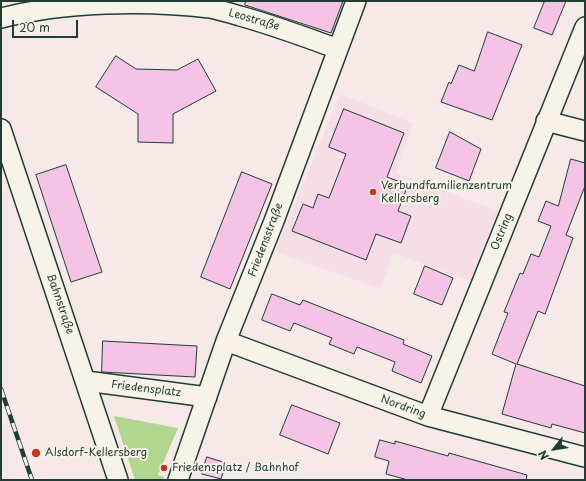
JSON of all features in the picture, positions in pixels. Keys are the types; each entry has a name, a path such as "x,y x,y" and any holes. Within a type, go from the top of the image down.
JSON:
{"street":[{"name":"Friedensstraße","path":"178,480 226,341 274,221 356,1"},
{"name":"Leostraße","path":"1,18 17,14 70,7 153,3 211,8 273,25 338,48"},
{"name":"Ostring","path":"428,416 585,26"},
{"path":"546,121 585,131"},
{"name":"Bahnstraße","path":"1,129 118,480"},
{"name":"Nordring","path":"226,341 428,416 585,457"},
{"name":"Friedensplatz","path":"86,381 207,397"}],"shaded area":[{"name":"Verbundfamilienzentrum Kellersberg","path":"340,94 413,123 396,173 498,211 470,281 394,253 381,289 275,252"}],"green space":[{"path":"114,416 178,428 158,475 164,477 163,480 135,480"}],"building":[{"path":"246,1 343,1 331,33 245,5"},
{"path":"545,1 566,1 552,35 534,28"},
{"path":"488,32 522,45 492,120 441,102 449,82 451,84 459,65 474,71"},
{"path":"116,56 136,69 177,70 198,59 216,91 173,114 173,143 138,142 138,114 96,87"},
{"path":"344,109 404,133 387,177 408,185 398,211 411,216 401,243 376,234 366,260 292,231 303,204 313,208 318,194 329,198 346,154 329,147"},
{"path":"450,132 481,149 469,181 436,168"},
{"path":"571,159 585,163 585,186 566,235 573,238 545,314 538,311 517,364 585,386 585,433 552,424 551,428 502,414 516,364 492,354 508,313 504,312 520,273 523,274 531,254 539,257 551,226 538,221 546,201 558,206"},
{"path":"66,165 102,272 71,282 36,175"},
{"path":"242,172 272,184 230,289 201,277"},
{"path":"425,266 453,278 442,305 414,294"},
{"path":"272,294 300,305 303,300 404,340 403,344 432,356 421,383 392,371 395,362 357,347 354,354 329,344 332,338 294,323 290,331 262,320"},
{"path":"103,341 197,346 195,377 102,372"},
{"path":"292,405 340,423 328,454 280,435"},
{"path":"380,440 395,444 395,441 448,456 449,453 527,475 526,480 408,480 386,474 389,461 375,457"},
{"path":"207,457 226,463 221,479 202,474"}],"railway":[{"path":"1,389 32,480"}],"place":[{"name":"Verbundfamilienzentrum Kellersberg","path":"373,192"},
{"name":"Alsdorf-Kellersberg","path":"36,453"},
{"name":"Friedensplatz / Bahnhof","path":"164,468"}]}
